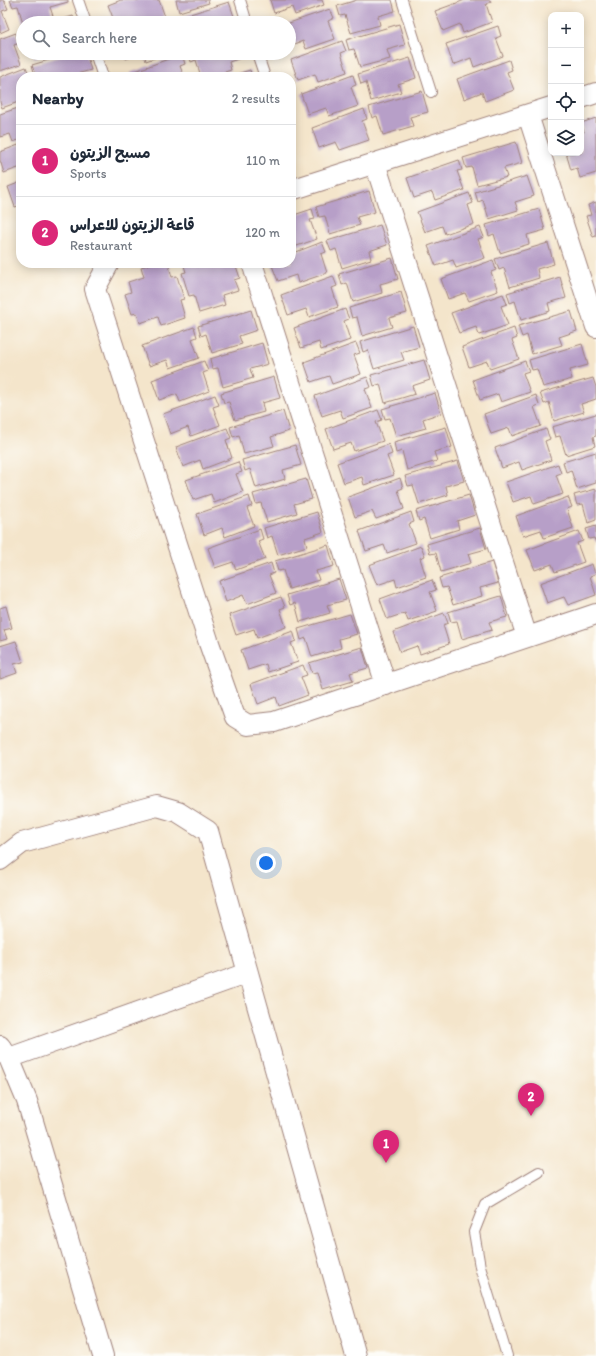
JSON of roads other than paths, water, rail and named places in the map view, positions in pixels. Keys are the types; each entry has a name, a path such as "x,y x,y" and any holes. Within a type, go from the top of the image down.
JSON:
{"street":[{"path":"584,97 596,93"},
{"path":"296,188 548,108"},
{"path":"528,115 596,327"},
{"path":"374,163 527,637"},
{"path":"106,268 95,289 204,628 235,717 248,725 274,722 596,614"},
{"path":"254,268 386,685"},
{"path":"0,860 22,843 157,806 178,812 208,831 356,1356"},
{"path":"103,1356 27,1101 4,1052 248,973"}],"lane":[{"path":"78,0 84,16"},
{"path":"240,0 245,16"},
{"path":"402,0 431,92"},
{"path":"97,60 101,72"},
{"path":"259,60 263,72"},
{"path":"507,1356 480,1267 474,1232 485,1204 539,1172"}],"place":[{"name":"قاعة الزيتون للاعراس","path":"531,1116"},
{"name":"مسبح الزيتون","path":"386,1163"}]}
